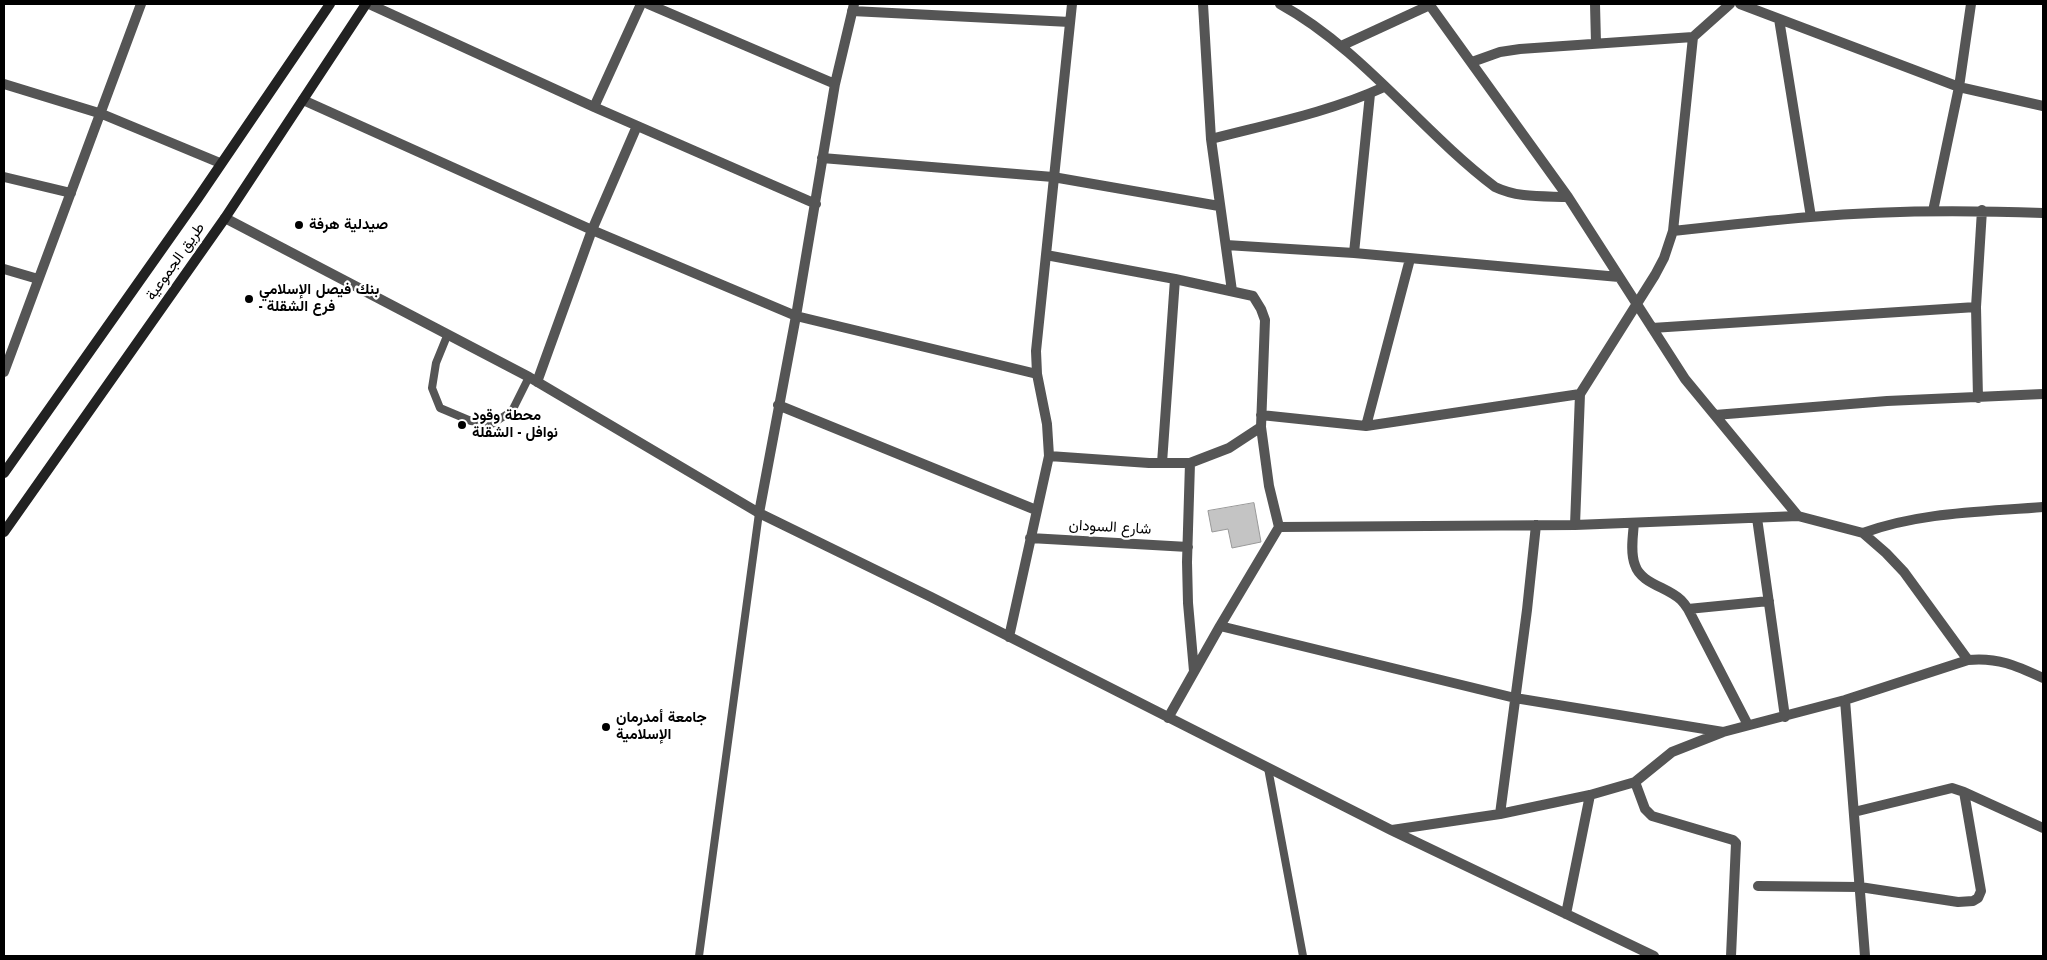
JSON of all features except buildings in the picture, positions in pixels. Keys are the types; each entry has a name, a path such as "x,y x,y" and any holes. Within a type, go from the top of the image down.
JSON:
{"main road":[{"name":"طريق الجموعية","path":"4,472 198,198 220,163 330,4"},
{"name":"طريق الجموعية","path":"4,532 225,218 368,4"}],"street":[{"path":"4,372 102,114 141,4"},
{"path":"368,4 594,107 816,204"},
{"path":"594,107 641,4"},
{"path":"648,4 835,84"},
{"path":"1009,637 1049,456 1047,424 1037,374 1036,351 1072,4"},
{"path":"1203,4 1211,139 1232,291"},
{"path":"1280,4 1341,46 1495,187 1523,196 1568,197"},
{"path":"1341,46 1430,4 1568,197 1684,379 1798,516"},
{"path":"1595,4 1596,43"},
{"path":"1472,62 1500,52 1596,43 1693,37 1730,4"},
{"path":"1740,4 1959,87 2043,106"},
{"path":"1934,211 1959,87 1970,4"},
{"path":"759,513 816,204 835,84 853,8 1070,22"},
{"path":"1779,19 1811,217"},
{"path":"1575,525 1580,394 1664,258 1674,231 1693,37"},
{"path":"4,84 102,114 220,163"},
{"path":"1211,139 1298,116 1370,94 1384,87"},
{"path":"1354,253 1370,94"},
{"path":"303,100 592,230 796,316 1037,374"},
{"path":"533,380 592,230 637,126"},
{"path":"822,158 1053,178 1219,206"},
{"path":"4,177 71,193"},
{"path":"1674,231 1811,217 1982,210 2043,213"},
{"path":"1978,398 1976,308 1982,210"},
{"path":"225,218 533,380 759,513 1392,830 1654,956"},
{"path":"1226,245 1354,253 1619,277"},
{"path":"1046,256 1175,279 1253,296 1265,320 1261,427 1269,486 1279,527 1168,718"},
{"path":"1366,426 1410,259"},
{"path":"4,269 38,279"},
{"path":"1162,463 1175,279"},
{"path":"1652,328 1976,308"},
{"path":"1261,414 1366,426 1580,394"},
{"path":"1715,415 1887,401 2043,394"},
{"path":"778,405 1036,510"},
{"path":"1049,456 1190,463 1229,448 1261,427"},
{"path":"1190,463 1188,603 1194,671"},
{"path":"1863,532 1919,518 2043,507"},
{"path":"1279,527 1575,525 1798,516 1863,532 1904,572 1968,660"},
{"path":"1757,518 1785,717"},
{"path":"1634,523 1634,564 1645,578 1673,594 1688,609 1748,725"},
{"path":"1500,814 1527,610 1536,525"},
{"name":"شارع السودان","path":"1030,538 1188,547"},
{"path":"1688,609 1769,601"},
{"path":"1220,626 1515,698 1723,732"},
{"path":"1392,830 1500,814 1590,795 1634,782 1672,752 1723,732 1845,700 1968,660 1986,658 2010,663 2043,678"},
{"path":"1845,700 1864,956"},
{"path":"1634,782 1645,809 1652,816 1733,840 1736,843 1731,956"},
{"path":"1854,812 1952,788 2043,828"},
{"path":"1758,886 1860,887 1958,902 1972,901 1978,898 1980,892 1964,792"},
{"path":"1566,914 1590,795"}],"lane":[{"path":"447,336 436,363 432,388 440,408 471,421 492,424 512,411 533,380"},
{"path":"700,956 759,513"},
{"path":"1268,768 1303,956"}],"place":[{"name":"صيدلية هرفة","path":"299,225"},
{"name":"بنك فيصل الإسلامي - فرع الشقلة","path":"249,299"},
{"name":"محطة وقود نوافل - الشقلة","path":"462,425"},
{"name":"جامعة أمدرمان الإسلامية","path":"606,727"}]}
